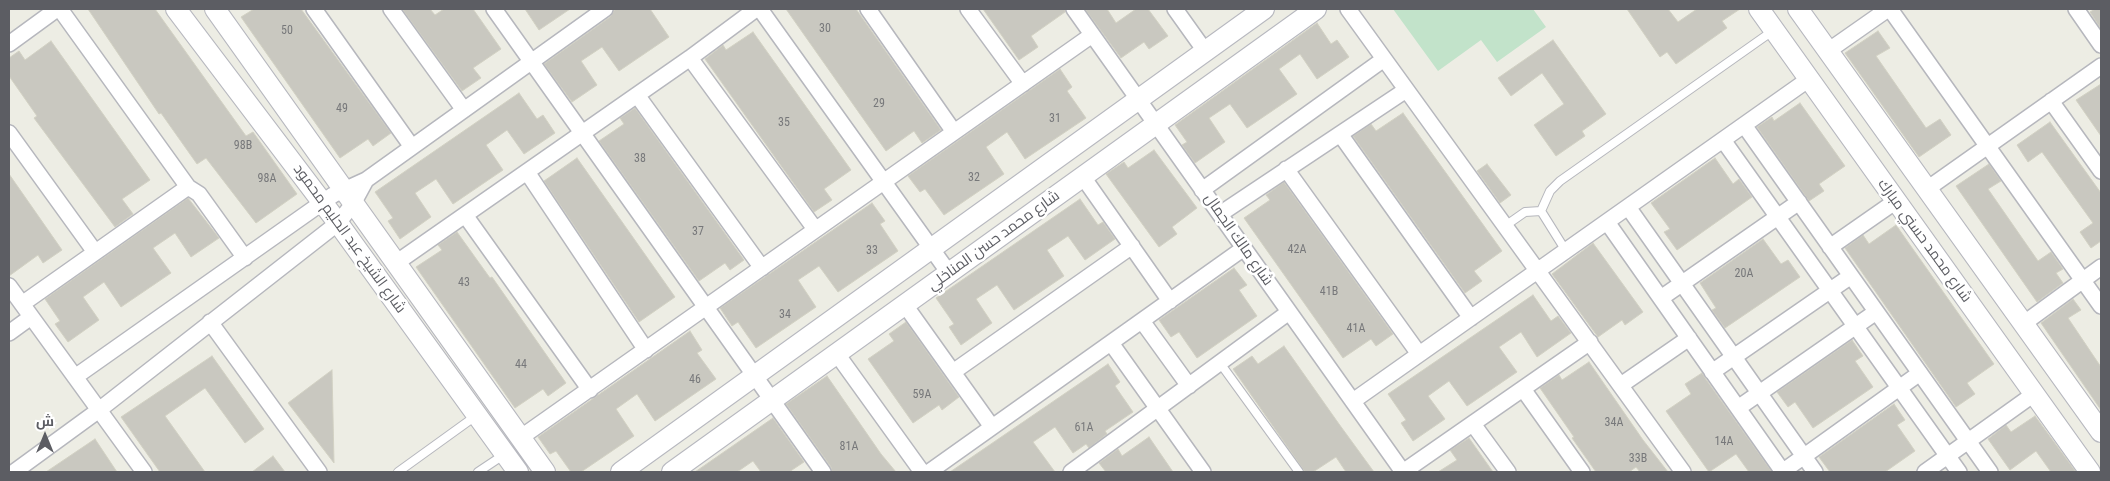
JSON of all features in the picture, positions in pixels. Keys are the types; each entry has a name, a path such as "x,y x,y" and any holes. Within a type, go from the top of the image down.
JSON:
{"street":[{"path":"9,44 59,9 188,187 199,194 245,258"},
{"name":"شارع الشيخ عبد الحليم محمود","path":"176,9 338,222 518,472"},
{"path":"314,9 412,147"},
{"path":"390,9 464,110"},
{"path":"494,9 772,400 819,471"},
{"path":"14,472 99,410 338,222 349,196 366,180 605,9"},
{"path":"396,263 690,58 756,9"},
{"path":"760,9 949,273"},
{"path":"868,9 954,132"},
{"path":"968,9 1023,84"},
{"name":"شارع مالك الجمال","path":"1074,9 1403,472"},
{"path":"1175,9 1205,51"},
{"name":"شارع محمد حسن المناخلي","path":"621,472 1264,9"},
{"name":"شارع محمد حسن المناخلي","path":"672,472 1316,9"},
{"path":"1348,9 1683,472"},
{"name":"شارع محمد حسني مبارك","path":"1759,9 2090,472"},
{"path":"1798,9 2101,432"},
{"path":"1828,51 1889,9 2101,306"},
{"path":"2076,9 2101,45"},
{"name":"شارع الشيخ عبد الحليم محمود","path":"221,11 396,263 545,472"},
{"path":"520,438 1092,35"},
{"path":"690,58 815,230"},
{"path":"1202,190 1384,60"},
{"path":"1927,189 2101,66"},
{"path":"1353,401 1809,79"},
{"path":"1220,214 1406,90"},
{"path":"637,95 762,268"},
{"path":"2051,101 2101,171"},
{"path":"1744,125 1990,472"},
{"path":"9,133 95,252"},
{"path":"1340,134 1471,318"},
{"path":"1723,140 1960,472"},
{"path":"1874,171 1900,152"},
{"path":"1286,169 1419,354"},
{"path":"526,172 646,350"},
{"path":"1083,177 1170,301"},
{"path":"22,304 188,187"},
{"path":"75,377 322,202 349,196"},
{"path":"1830,247 1896,201"},
{"path":"1661,298 1799,202"},
{"path":"1628,207 1815,472"},
{"path":"465,215 590,390"},
{"path":"1607,222 1783,472 1920,373"},
{"path":"953,372 1132,246"},
{"path":"930,472 1244,248"},
{"path":"2023,324 2101,268"},
{"path":"1712,372 1851,276"},
{"path":"9,286 144,472"},
{"path":"905,305 992,427"},
{"path":"1071,472 1290,312"},
{"path":"1738,408 1876,312"},
{"path":"9,333 31,317"},
{"path":"1142,321 1189,386"},
{"path":"210,322 319,472"},
{"path":"1621,385 1689,338"},
{"path":"1403,472 1590,342"},
{"path":"1110,343 1203,472"},
{"path":"837,354 922,472"},
{"path":"1523,389 1582,472"},
{"path":"1925,472 2034,394"},
{"path":"1473,424 1508,472"}],"lane":[{"path":"1541,211 1550,191 1560,181 1774,30"},
{"path":"1505,226 1524,212 1541,211"},
{"path":"1541,211 1566,251"},
{"path":"1220,363 1299,472"},
{"path":"400,472 477,415"},
{"path":"478,472 505,454"}],"green space":[{"path":"1393,9 1533,9 1546,27 1497,62 1481,40 1438,71"}],"building":[{"path":"88,9 155,9 246,136 253,132 297,194 256,223 206,158 197,164 161,113 159,114"},
{"path":"254,9 301,9 391,133 373,146 368,139 340,158 241,17"},
{"path":"402,9 430,9 435,15 444,9 473,9 501,49 473,68 481,78 462,91"},
{"path":"525,9 570,9 539,30"},
{"path":"615,9 650,9 669,37 619,71 602,47 581,61 597,85 572,102 544,64 610,17"},
{"path":"786,9 856,9 941,130 922,143 914,131 886,151"},
{"path":"983,9 1065,9 1065,12 1031,36 1038,47 1019,60"},
{"path":"1085,9 1107,9 1116,23 1136,9 1148,9 1168,36 1149,49 1144,42 1121,58"},
{"path":"1627,9 1668,9 1678,22 1697,9 1740,9 1722,21 1727,28 1676,64 1667,52 1660,57"},
{"path":"2095,9 2101,9 2101,29 2090,12"},
{"path":"1317,23 1331,44 1337,40 1349,57 1317,79 1300,54 1279,69 1297,94 1247,128 1230,104 1209,118 1225,142 1195,163 1182,145 1187,142 1175,125"},
{"path":"1878,31 1890,48 1876,56 1926,128 1940,119 1951,135 1919,157 1845,53"},
{"path":"753,32 851,170 824,189 832,200 814,212 705,59 723,45 726,50"},
{"path":"1553,40 1606,114 1582,131 1585,136 1556,156 1534,125 1564,104 1542,73 1511,96 1498,78"},
{"path":"51,41 150,180 122,199 133,214 115,227 34,118 37,116 9,76 9,58 19,51 25,60"},
{"path":"1060,69 1072,87 1067,91 1086,118 1025,159 1007,132 986,147 1004,174 944,215 925,189 920,192 908,176"},
{"path":"2101,84 2101,136 2076,100"},
{"path":"519,93 537,119 543,115 555,133 524,154 507,130 486,145 503,170 453,204 436,179 415,193 431,217 400,239 388,221 393,218 375,192"},
{"path":"1800,103 1845,166 1819,184 1824,191 1809,201 1757,127 1772,117 1774,121"},
{"path":"635,108 744,260 730,270 725,263 699,281 599,141 624,124 620,118"},
{"path":"1403,113 1502,251 1474,271 1482,281 1465,293 1353,136 1371,124 1376,131"},
{"path":"2050,122 2101,193 2101,241 2091,248 2080,232 2093,223 2042,152 2028,162 2017,145"},
{"path":"1154,150 1197,208 1172,227 1177,234 1159,247 1106,174 1124,162 1128,168"},
{"path":"577,158 675,297 639,322 544,181"},
{"path":"1715,158 1733,184 1739,179 1752,197 1677,250 1664,232 1670,229 1651,203"},
{"path":"1487,164 1511,195 1500,203 1477,171"},
{"path":"1989,164 2001,181 1988,189 2038,261 2051,252 2063,269 2056,273 2063,283 2037,302 1956,186"},
{"path":"9,174 62,250 43,263 38,255 9,276"},
{"path":"1284,182 1393,334 1376,346 1371,339 1343,358 1244,218 1270,200 1266,195"},
{"path":"188,198 219,238 191,257 175,233 153,248 171,273 121,307 104,282 83,297 99,320 68,342 55,324 60,321 45,299"},
{"path":"1080,199 1098,225 1103,222 1115,239 1085,260 1068,236 1047,250 1064,276 1014,310 997,285 976,299 992,323 961,345 949,327 954,324 936,298"},
{"path":"872,203 885,221 880,224 898,251 838,292 819,266 798,280 816,307 756,348 738,322 732,326 720,308"},
{"path":"1896,225 1994,364 1967,383 1975,394 1956,407 1845,248 1863,235 1869,244"},
{"path":"457,232 490,278 492,277 566,383 548,396 543,389 515,408 416,267 442,250 438,245"},
{"path":"1763,239 1781,264 1788,260 1800,277 1725,328 1712,310 1716,308 1700,283"},
{"path":"1593,243 1643,312 1625,325 1622,320 1598,337 1552,274"},
{"path":"1234,268 1247,285 1239,290 1257,316 1197,358 1179,332 1171,337 1159,320"},
{"path":"1533,295 1551,321 1558,316 1571,333 1537,357 1521,332 1499,347 1517,372 1467,406 1449,381 1428,396 1445,419 1413,441 1401,423 1406,420 1388,394"},
{"path":"2073,299 2081,310 2068,318 2101,367 2101,410 2041,323"},
{"path":"906,322 959,397 942,410 939,405 913,423 868,359 894,341 889,334"},
{"path":"690,331 702,350 697,353 716,379 655,421 637,394 616,409 634,436 581,472 571,472 556,451 550,454 538,437"},
{"path":"1852,340 1863,356 1855,361 1873,387 1813,428 1795,402 1788,407 1777,392"},
{"path":"1284,346 1374,472 1346,472 1336,457 1313,472 1305,472 1233,369 1252,356 1258,364"},
{"path":"212,356 264,429 245,443 205,388 165,416 205,472 160,472 121,417"},
{"path":"1589,362 1643,440 1668,472 1640,472 1636,467 1629,472 1596,472 1540,388 1559,375 1562,380"},
{"path":"1108,364 1120,382 1115,386 1133,412 1105,431 1107,434 1089,448 1086,444 1073,453 1055,427 1033,442 1055,472 950,472"},
{"path":"332,370 334,463 288,403"},
{"path":"1702,373 1772,472 1749,472 1736,454 1709,472 1666,411 1691,394 1685,384"},
{"path":"827,376 881,454 896,472 832,472 831,467 786,404"},
{"path":"1894,404 1905,420 1897,425 1915,451 1885,472 1830,472 1819,457"},
{"path":"2035,416 2076,472 2051,472 2036,451 2010,470 1988,439 2006,425 2011,432"},
{"path":"773,418 804,462 789,472 761,472 753,461 737,472 695,472"},
{"path":"1149,437 1173,472 1106,472 1099,463 1118,449 1122,456"},
{"path":"1469,438 1493,472 1438,472 1457,460 1450,450"},
{"path":"95,439 117,472 46,472"},
{"path":"273,456 285,472 252,472"}]}
